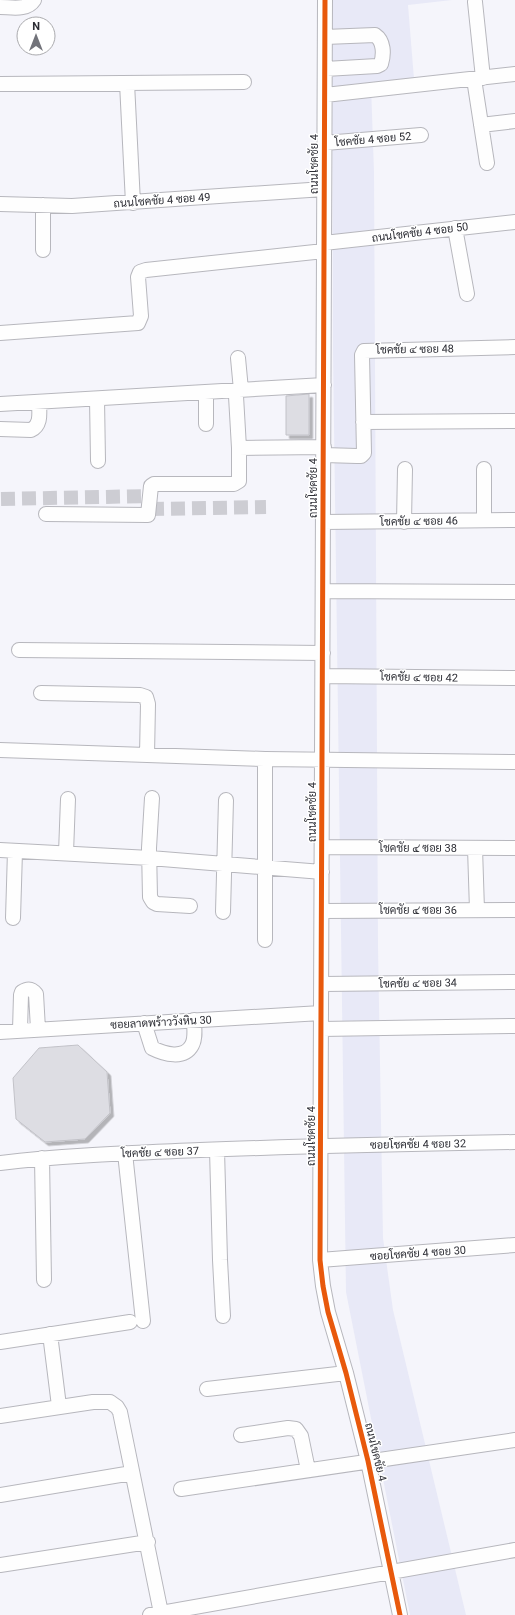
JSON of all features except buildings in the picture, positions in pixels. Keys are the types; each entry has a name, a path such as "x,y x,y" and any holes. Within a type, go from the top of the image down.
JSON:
{"street":[{"path":"0,7 22,8 31,5 34,0"},
{"name":"ถนนโชคชัย 4","path":"325,0 320,1260 328,1312 346,1373 368,1460 400,1615"},
{"path":"475,2 481,125 488,163"},
{"path":"325,37 375,35 382,42 383,58 381,64 377,66 325,69"},
{"path":"325,95 515,74"},
{"path":"0,84 244,82"},
{"path":"126,83 133,202"},
{"path":"481,125 515,122"},
{"name":"โชคชัย 4 ซอย 52","path":"324,144 421,135"},
{"name":"ถนนโชคชัย 4 ซอย 49","path":"0,204 42,205 133,202 324,189"},
{"path":"42,205 42,250"},
{"name":"ถนนโชคชัย 4 ซอย 50","path":"0,333 138,323 141,316 138,277 140,272 146,270 455,228 515,222"},
{"path":"455,228 467,294"},
{"name":"โชคชัย ๔ ซอย 48","path":"324,451 361,456 364,453 362,355 364,351 515,347"},
{"path":"46,514 148,515 151,486 154,484 234,484 239,481 238,358"},
{"path":"0,404 206,392 239,393 324,385"},
{"path":"206,392 206,424"},
{"path":"97,399 98,461"},
{"path":"0,429 31,430 35,428 39,422 39,402"},
{"path":"363,422 515,421"},
{"path":"238,448 324,451"},
{"path":"404,522 405,469"},
{"path":"484,469 484,520"},
{"name":"โชคชัย ๔ ซอย 46","path":"323,522 515,520"},
{"path":"323,591 515,592"},
{"path":"19,650 323,653"},
{"name":"โชคชัย ๔ ซอย 42","path":"323,676 515,678"},
{"path":"41,693 140,694 146,697 148,704 147,755"},
{"path":"0,750 265,759 515,762"},
{"path":"265,759 265,940"},
{"path":"152,798 150,897 153,902 190,906"},
{"path":"66,853 68,799"},
{"path":"223,912 226,800"},
{"name":"โชคชัย ๔ ซอย 38","path":"322,847 515,848"},
{"path":"475,848 477,910"},
{"path":"0,850 150,858 322,872"},
{"path":"13,918 15,851"},
{"name":"โชคชัย ๔ ซอย 36","path":"322,910 515,910"},
{"name":"โชคชัย ๔ ซอย 34","path":"322,984 515,982"},
{"path":"20,1030 20,995 22,992 29,989 33,990 36,994 38,1029"},
{"name":"ซอยลาดพร้าววังหิน 30","path":"0,1032 321,1013"},
{"path":"144,1023 152,1048 170,1055 184,1053 192,1046 194,1038 194,1020"},
{"path":"321,1029 515,1026"},
{"name":"ซอยโชคชัย 4 ซอย 32","path":"321,1146 515,1142"},
{"name":"โชคชัย ๔ ซอย 37","path":"0,1163 42,1158 125,1153 321,1146"},
{"path":"216,1150 223,1316"},
{"path":"0,1342 136,1322 125,1153"},
{"path":"42,1158 44,1280"},
{"name":"ซอยโชคชัย 4 ซอย 30","path":"320,1260 515,1245"},
{"path":"50,1334 59,1406"},
{"path":"207,1389 346,1373"},
{"path":"0,1416 93,1402 110,1402 117,1407 120,1412 148,1542 155,1614 515,1550"},
{"path":"241,1435 288,1428 296,1429 301,1436 308,1470"},
{"path":"181,1489 368,1460 515,1440"},
{"path":"0,1495 132,1472"},
{"path":"0,1565 148,1542"}],"shaded area":[{"path":"332,0 452,0 408,5 414,79 371,85 374,172 378,946 383,1238 393,1310 466,1615 410,1615 346,1292 333,352"}],"tunnel":[{"path":"1,499 150,496"},
{"path":"150,509 266,507"}],"cycle path":[{"path":"325,0 320,1260 328,1312 346,1373 368,1461 400,1615"}]}
